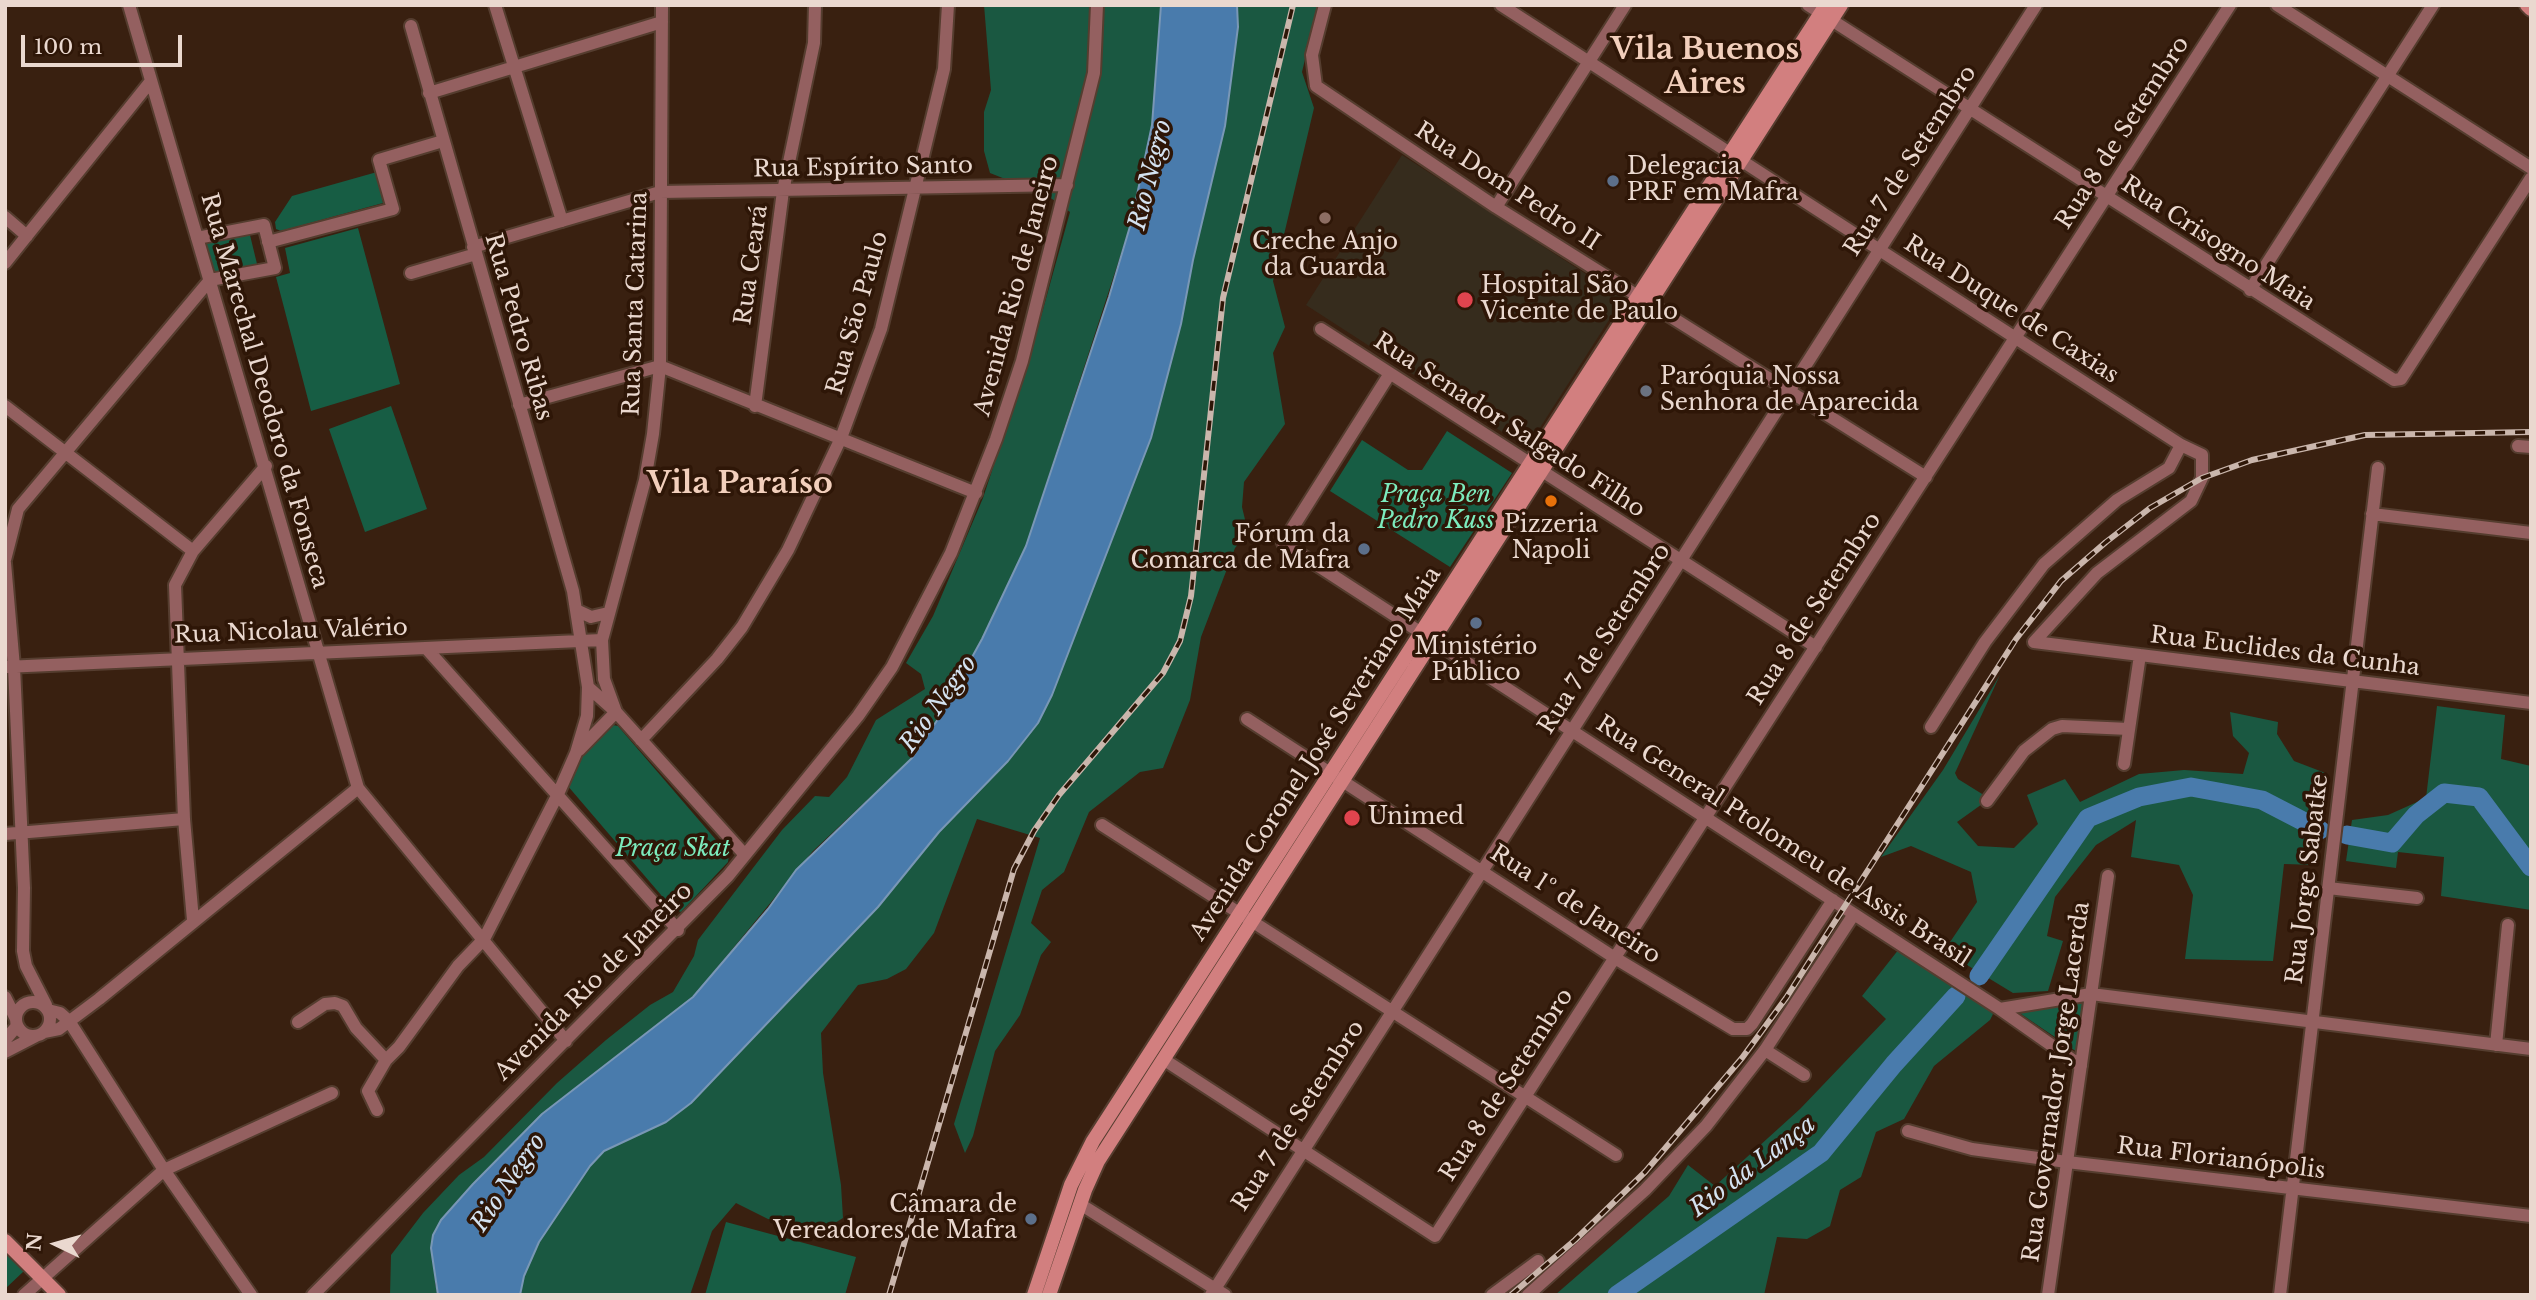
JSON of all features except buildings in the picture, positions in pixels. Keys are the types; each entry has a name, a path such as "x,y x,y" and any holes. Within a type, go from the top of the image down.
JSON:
{"main road":[{"name":"Avenida Coronel José Severiano Maia","path":"1034,1295 1071,1185 1085,1155 1246,917 1644,300 1736,157 1822,11 1841,5"},
{"name":"Avenida Coronel José Severiano Maia","path":"1049,1295 1080,1204 1098,1161 1163,1059 1246,917"},
{"path":"5,1241 59,1295"}],"street":[{"name":"Rua Marechal Deodoro da Fonseca","path":"129,5 358,788"},
{"path":"495,5 562,221"},
{"name":"Rua Santa Catarina","path":"616,712 604,679 602,640 645,480 660,366 662,5"},
{"name":"Rua Ceará","path":"755,406 783,191 814,43 815,5"},
{"name":"Rua São Paulo","path":"641,740 717,659 742,627 788,550 841,438 873,356 915,187 944,69 948,5"},
{"name":"Avenida Rio de Janeiro","path":"313,1295 678,930 745,855 858,716 892,667 933,592 976,494 1022,361 1094,73 1097,5"},
{"name":"Rua Dom Pedro II","path":"1325,5 1312,55 1316,86 1496,207 1926,477"},
{"name":"Rua Duque de Caxias","path":"1501,5 2181,445 2202,455 2202,478 2191,501 2097,573 2035,642"},
{"path":"1496,207 1625,5"},
{"name":"Rua 7 de Setembro","path":"1216,1292 1302,1150 2036,5"},
{"name":"Rua 8 de Setembro","path":"1302,1150 1435,1236 2230,5"},
{"path":"2277,5 2531,168"},
{"path":"2250,290 2433,5"},
{"name":"Rua Crisogno Maia","path":"1822,11 1969,109 2394,380 2402,379 2531,178"},
{"path":"429,93 662,22"},
{"name":"Rua Pedro Ribas","path":"411,26 576,610 579,641"},
{"path":"5,263 151,81"},
{"path":"268,242 393,209 379,160 443,141"},
{"name":"Rua Espírito Santo","path":"411,273 562,221 660,192 1067,185"},
{"path":"5,217 27,236"},
{"path":"197,238 264,225 274,269 209,280 18,509 5,562 21,834 23,951 26,966 56,1012 251,1295"},
{"name":"Rua Senador Salgado Filho","path":"1321,329 1815,647"},
{"path":"519,405 660,366 976,494"},
{"name":"Rua General Ptolomeu de Assis Brasil","path":"1389,375 1283,543 2000,1009 2081,1066"},
{"path":"5,406 193,551"},
{"path":"1931,727 1985,642 2044,564 2101,513 2169,468 2181,445"},
{"path":"193,920 184,819 175,585 193,551 266,467"},
{"name":"Rua Jorge Sabatke","path":"2280,1295 2378,468"},
{"path":"2372,514 2531,533"},
{"path":"576,610 591,617 608,613"},
{"path":"377,1110 368,1091 386,1060 412,1030 458,966 484,939 558,794 576,753 587,716 588,687 579,641 602,640"},
{"name":"Rua Nicolau Valério","path":"10,667 579,641"},
{"name":"Rua Euclides da Cunha","path":"2035,642 2531,703"},
{"path":"426,648 678,930"},
{"path":"2124,764 2140,655"},
{"path":"588,687 616,712 745,855"},
{"path":"576,753 616,712"},
{"name":"Rua 1º de Janeiro","path":"1247,719 1482,869 1615,958 1725,1025 1740,1030 1752,1024 1833,900"},
{"path":"1987,801 2024,751 2052,729 2062,726 2129,729"},
{"path":"5,1040 16,1023 19,1009 28,1003 56,1012 99,999 358,788 566,1041"},
{"path":"5,834 184,819"},
{"path":"1102,825 1616,1155"},
{"name":"Rua Governador Jorge Lacerda","path":"2048,1295 2108,876"},
{"path":"2328,888 2417,898"},
{"path":"1528,1295 1594,1238 1674,1161 1765,1050 1854,914"},
{"path":"2496,1045 2508,925"},
{"path":"2000,1009 2091,994 2531,1049"},
{"path":"5,997 16,1023 30,1037 59,1029 56,1012"},
{"path":"298,1022 325,1004 343,1006 356,1028 386,1060"},
{"path":"5,1052 43,1033 56,1012"},
{"path":"1765,1050 1804,1075"},
{"path":"1163,1059 1302,1150"},
{"path":"24,1295 164,1170 331,1093"},
{"name":"Rua Florianópolis","path":"1908,1131 1972,1149 2067,1162 2531,1216"},
{"path":"1080,1204 1216,1292"},
{"path":"1492,1295 1538,1261"}],"shaded area":[{"name":"Hospital São Vicente de Paulo","path":"1402,155 1603,285 1605,283 1625,295 1527,448 1306,305"}],"green space":[{"path":"984,5 1161,5 1152,125 1131,223 1026,546 982,639 938,719 912,758 813,851 693,997 542,1114 473,1184 435,1283 438,1295 390,1295 391,1255 423,1213 459,1175 484,1157 557,1083 650,1005 673,992 694,956 698,940 782,830 815,796 829,797 847,777 876,720 925,689 921,674 906,663 933,616 983,498 1032,349 1070,212 1048,196 990,173 984,151 984,112 991,90"},
{"path":"1237,5 1318,5 1302,72 1314,108 1273,281 1285,327 1273,353 1285,424 1244,482 1242,507 1248,532 1235,548 1201,637 1190,700 1163,768 1140,772 1089,812 1064,872 1042,890 1031,923 1051,942 1041,955 1020,1015 995,1051 973,1136 965,1153 954,1124 1040,838 977,819 934,933 906,969 887,979 858,985 821,1033 823,1073 841,1185 843,1218 825,1229 768,1219 736,1203 712,1231 690,1295 520,1295 524,1276 539,1242 590,1166 604,1151 666,1122 691,1103 878,907 939,832 1008,761 1038,723 1052,695 1151,438 1181,324 1193,260 1225,126 1238,27"},
{"path":"377,172 383,203 281,231 276,229 275,222 292,196"},
{"path":"358,228 400,384 311,411 276,277 290,273 285,248"},
{"path":"249,231 258,268 212,277 205,240"},
{"path":"391,406 427,509 365,532 329,429"},
{"name":"Praça Ben Pedro Kuss","path":"1447,431 1512,473 1450,567 1330,491 1362,440 1408,470 1422,470"},
{"path":"2000,675 1955,773 1958,779 1987,797 1985,802 1957,822 1978,846 2014,848 2038,824 2027,795 2065,779 2080,802 2139,774 2184,770 2243,774 2249,753 2233,736 2230,712 2278,722 2277,734 2294,761 2328,774 2317,865 2284,864 2273,961 2185,959 2193,895 2179,865 2131,857 2136,820 2096,845 2055,897 2047,936 2063,941 2048,991 2013,993 1944,951 1977,902 1971,872 1911,846 1881,857 1943,770"},
{"path":"2437,706 2505,715 2501,759 2531,766 2531,910 2441,896 2444,857 2398,852 2396,868 2346,861 2352,820 2388,815 2426,798"},
{"name":"Praça Skat","path":"613,725 618,726 729,855 728,862 681,912 673,909 561,778"},
{"path":"1899,949 1990,1009 1993,1014 1990,1020 1934,1066 1904,1119 1876,1132 1861,1177 1840,1190 1830,1226 1807,1239 1777,1237 1764,1295 1555,1295 1669,1196 1688,1165 1715,1186 1800,1109 1886,1019 1862,996"},
{"path":"2085,1002 2077,1052 2018,1012"},
{"path":"726,1222 856,1257 845,1295 705,1295"},
{"path":"5,1253 24,1271 5,1289"}],"water":[{"name":"Rio Negro","path":"1161,5 1237,5 1238,27 1225,126 1193,260 1181,324 1151,438 1052,695 1038,723 1008,761 939,832 878,907 691,1103 666,1122 604,1151 590,1166 539,1242 524,1276 520,1295 438,1295 431,1248 433,1235 441,1220 542,1114 693,997 768,909 796,870 912,758 938,719 982,639 1026,546 1109,297 1131,223 1152,125"}],"waterway":[{"name":"Rio da Lança","path":"1979,976 2088,818 2139,797 2191,787 2262,800 2320,830"},
{"name":"Rio da Lança","path":"2347,835 2392,843 2416,815 2444,793 2479,797 2531,867"},
{"name":"Rio da Lança","path":"1617,1295 1821,1153 1894,1064 1956,996"},
{"name":"Rio da Lança","path":"1620,1292 1626,1295"}],"railway":[{"path":"889,1295 1014,869 1034,831 1059,795 1163,673 1180,641 1191,596 1223,298 1293,5"},
{"path":"1511,1295 1575,1240 1645,1172 1742,1058 1786,998 2016,639 2061,581 2106,542 2150,508 2202,478 2252,460 2365,435 2531,432"}],"place":[{"name":"Delegacia PRF em Mafra","path":"1613,181"},
{"name":"Creche Anjo da Guarda","path":"1325,218"},
{"name":"Hospital São Vicente de Paulo","path":"1465,300"},
{"name":"Paróquia Nossa Senhora de Aparecida","path":"1646,391"},
{"name":"Pizzeria Napoli","path":"1551,501"},
{"name":"Fórum da Comarca de Mafra","path":"1364,549"},
{"name":"Ministério Público","path":"1476,623"},
{"name":"Unimed","path":"1352,818"},
{"name":"Câmara de Vereadores de Mafra","path":"1031,1219"}],"district":[{"name":"Vila Buenos Aires","path":"1705,68"},
{"name":"Vila Paraíso","path":"740,485"}]}
